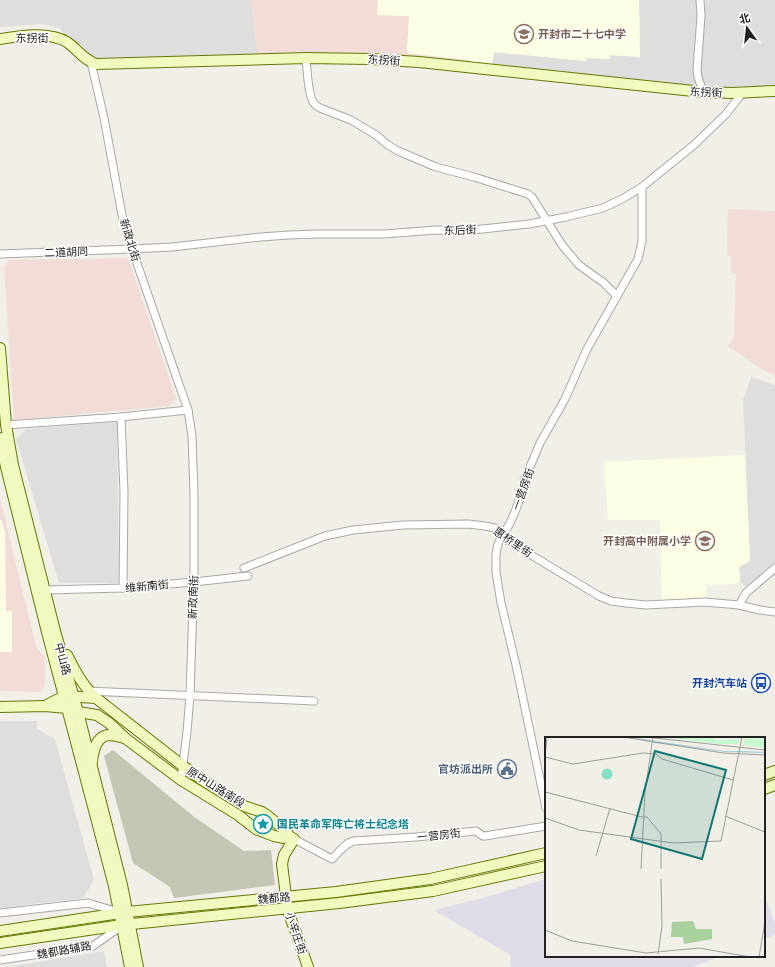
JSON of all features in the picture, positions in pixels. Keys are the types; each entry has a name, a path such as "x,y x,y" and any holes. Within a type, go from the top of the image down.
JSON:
{"main road":[{"name":"东拐街","path":"0,39 24,36 57,38 66,42 91,62 96,64 306,58 371,59 419,62 703,92 775,91"},
{"name":"中山路","path":"0,348 6,424 13,465 56,631 69,696 67,708 114,886 124,912"},
{"name":"中山路","path":"0,440 6,467 69,696 78,712 120,877 130,967"},
{"name":"原中山路南段","path":"0,707 45,706 67,708 78,712 97,715 181,780 238,815 256,829 274,836 284,838 290,837 288,832 262,812 244,806 183,766 88,691 75,672 56,631"},
{"path":"45,706 69,696 96,698"},
{"path":"91,766 97,742 103,737 109,735 125,738"},
{"path":"765,775 775,771"},
{"path":"765,789 775,785"},
{"name":"小辛庄街","path":"290,837 282,864 287,908 308,967"},
{"name":"魏都路","path":"0,931 124,912 336,892 430,879 545,853"},
{"name":"魏都路","path":"0,943 126,925 339,903 433,891 545,866"},
{"name":"中山路","path":"126,925 138,967"}],"street":[{"path":"700,0 701,16 697,70 703,92"},
{"path":"306,58 312,99 320,108 351,120 376,134 388,145 398,151 436,167 528,194 532,197 562,245 579,265 604,283 617,296"},
{"name":"新政北街","path":"91,62 105,125 123,220 189,412"},
{"name":"东后街","path":"132,249 172,247 275,236 318,234 384,234 436,230 464,231 528,224 603,208 642,187 695,144 726,114 743,92"},
{"name":"一营房街","path":"545,803 516,665 500,603 496,572 496,554 498,544 515,512 524,481 540,443 565,399 587,350 638,259 642,241 642,187"},
{"name":"二道胡同","path":"0,254 132,249"},
{"path":"6,424 189,412"},
{"name":"新政南街","path":"181,780 190,695 194,582 194,490 192,436 189,412"},
{"path":"121,417 124,492 123,588"},
{"name":"惠桥里街","path":"244,568 325,536 353,530 403,525 468,524 497,529 508,541 599,596 611,600 646,605 705,602 739,605 775,612"},
{"path":"739,605 746,593 775,568"},
{"name":"维新南街","path":"45,590 123,588 248,576"},
{"path":"88,691 314,701"},
{"name":"一营房街","path":"290,837 332,859 345,845 354,841 476,831 482,836 485,836 545,826"},
{"path":"0,913 88,903 124,912"},
{"name":"魏都路辅路","path":"0,960 93,946 126,925"}],"shaded area":[{"path":"0,0 251,0 258,57 100,61 79,49 59,28 41,24 0,27"},
{"path":"251,0 378,0 377,15 409,16 407,53 470,60 470,64 258,57"},
{"name":"开封市二十七中学","path":"378,0 639,0 640,57 610,55 610,59 587,58 586,61 494,52 492,65 470,64 470,60 407,53 409,16 377,15"},
{"path":"639,0 775,0 775,87 710,91 492,65 493,52 586,61 587,58 610,59 610,55 640,57"},
{"path":"728,209 775,211 775,375 764,371 728,346 734,337 736,274 731,273 731,256 727,255"},
{"path":"128,258 176,398 169,406 14,420 4,267 9,260"},
{"path":"751,377 775,385 775,563 746,587 740,581 739,567 750,561 743,400"},
{"path":"117,422 119,583 59,583 16,439 26,429"},
{"name":"开封高中附属小学","path":"745,455 750,561 739,567 740,581 736,584 706,585 707,599 662,600 660,520 608,520 604,462"},
{"path":"0,498 36,646 45,657 45,686 39,692 0,691 0,652 12,651 12,611 6,611 5,532 0,520"},
{"path":"0,520 5,532 6,611 12,611 12,652 0,652"},
{"path":"0,721 37,721 37,729 55,739 94,880 83,898 0,908"},
{"path":"113,750 193,816 244,851 271,850 275,885 174,898 170,887 133,863 104,756"},
{"path":"545,879 545,957 718,957 693,967 511,967 510,955 434,910 483,898"},
{"path":"765,898 775,923 775,934 765,939"},
{"path":"104,951 107,967 8,967"}],"place":[{"name":"开封市二十七中学","path":"524,34"},
{"name":"开封高中附属小学","path":"705,541"},
{"name":"开封汽车站","path":"761,683"},
{"name":"官坊派出所","path":"507,769"},
{"name":"国民革命军阵亡将士纪念塔","path":"263,824"}]}
